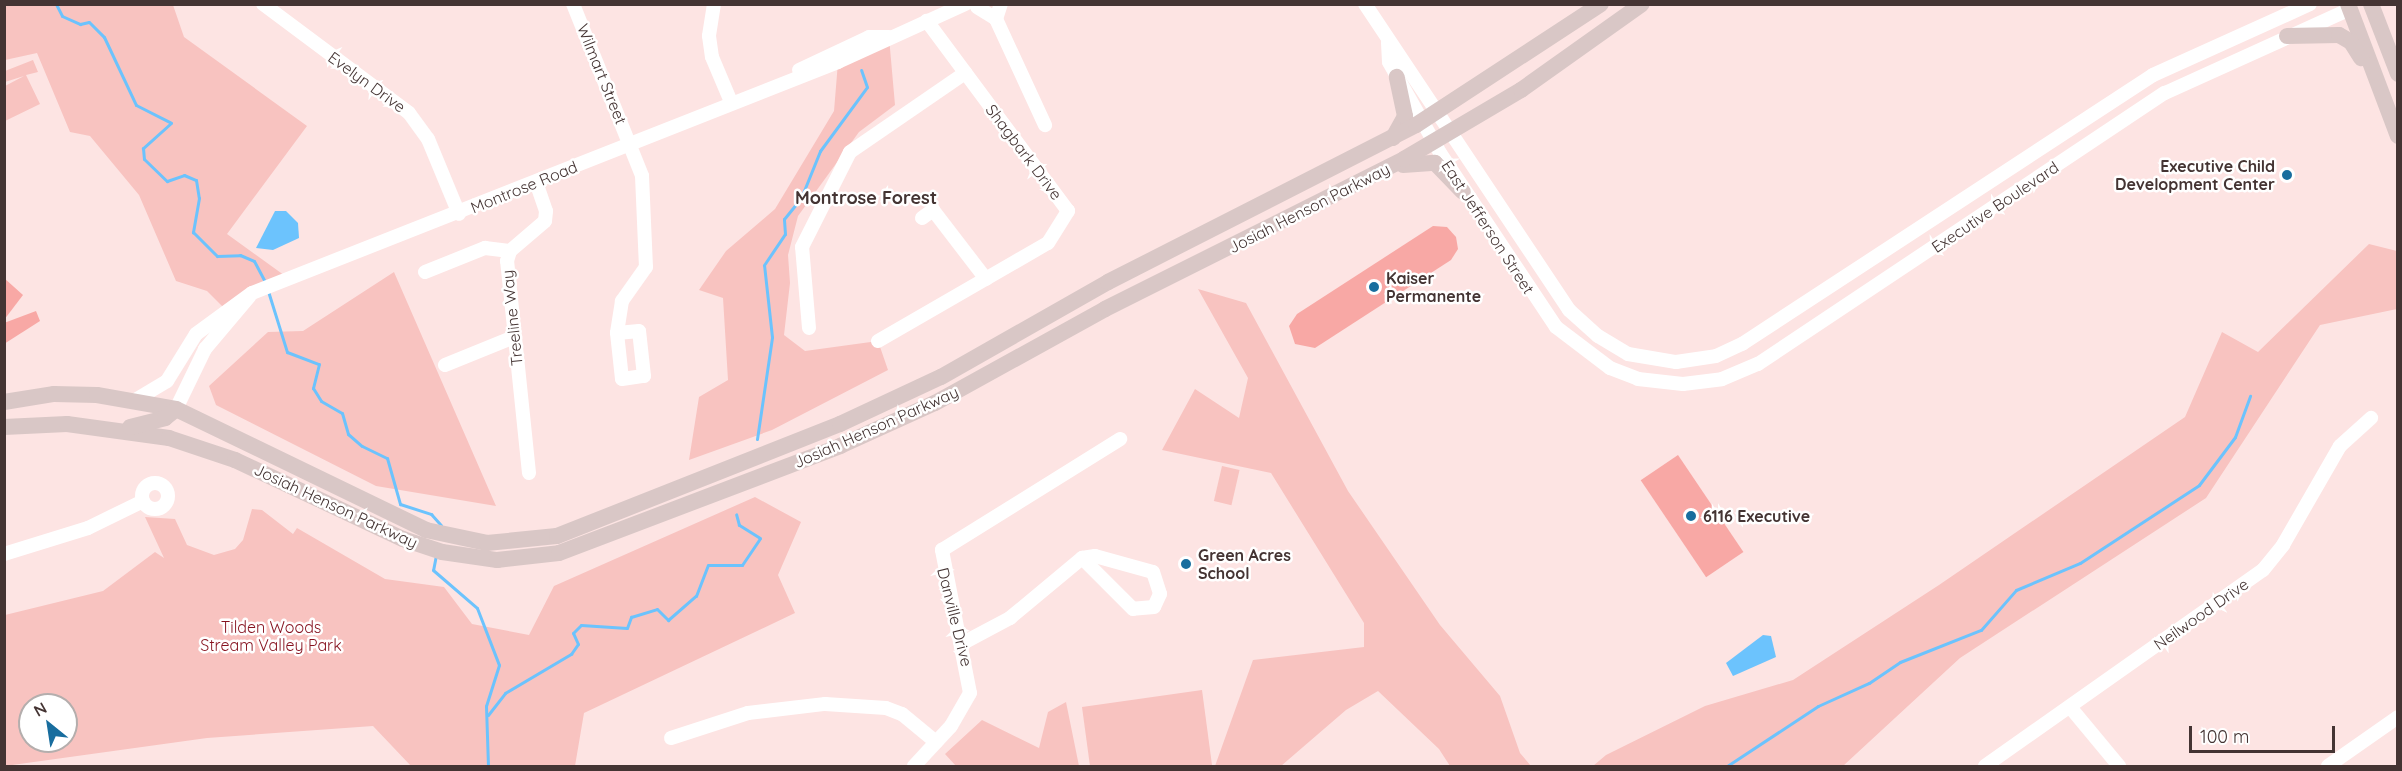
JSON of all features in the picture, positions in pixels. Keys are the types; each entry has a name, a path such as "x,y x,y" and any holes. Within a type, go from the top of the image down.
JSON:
{"main road":[{"name":"Josiah Henson Parkway","path":"458,547 514,543 563,534 840,424 941,377 1108,282 1293,191 1423,122 1600,4"},
{"name":"Josiah Henson Parkway","path":"122,429 235,460 406,532 458,547 512,560 570,550 840,446 943,399 1105,309 1385,170 1566,59 1642,4"},
{"path":"2371,4 2397,74"},
{"path":"2352,6 2397,136"},
{"path":"2286,36 2329,33 2348,39 2381,92"},
{"path":"1392,139 1405,116 1397,77"},
{"path":"1385,170 1431,162 1444,169 1463,192"},
{"path":"1220,253 1225,237 1293,191"},
{"path":"4,402 54,394 132,402"},
{"name":"Josiah Henson Parkway","path":"132,402 176,409 406,532"},
{"path":"4,427 67,424 122,429 155,422 176,409"}],"street":[{"name":"Evelyn Drive","path":"263,4 409,113 428,139 459,214"},
{"name":"Wilmart Street","path":"573,4 642,176 647,253 642,275 621,301 617,333"},
{"path":"714,4 709,36 712,57 731,102"},
{"path":"996,19 1001,4"},
{"name":"East Jefferson Street","path":"1365,4 1388,43 1402,54 1450,132 1545,275 1583,324 1634,356"},
{"name":"Executive Boulevard","path":"1634,356 1676,362 1716,356 1795,310 2140,83 2310,4"},
{"name":"Montrose Road","path":"132,402 167,381 196,333 252,293 459,214 794,76 838,63 889,37 972,5"},
{"path":"972,5 996,19 1046,126"},
{"name":"Executive Boulevard","path":"1630,376 1683,384 1722,379 1758,364 2152,102 2192,78 2352,6"},
{"name":"Shagbark Drive","path":"878,341 1048,243 1068,211 927,21"},
{"name":"East Jefferson Street","path":"1388,43 1389,62 1397,77 1463,192 1529,292 1578,348 1630,376"},
{"path":"809,328 802,247 850,152 965,73"},
{"path":"2140,83 2152,102"},
{"path":"2067,130 2081,150"},
{"name":"Treeline Way","path":"528,473 514,337 510,251 544,221 546,211 536,182"},
{"path":"1980,188 2002,202"},
{"path":"922,218 933,210 986,279"},
{"path":"425,272 484,248 510,251"},
{"path":"1865,264 1876,286"},
{"path":"1529,292 1545,275"},
{"name":"Montrose Road","path":"176,409 205,349 252,293"},
{"path":"1795,310 1808,331"},
{"path":"445,365 514,337"},
{"name":"Neilwood Drive","path":"1984,766 2263,570 2283,545 2340,446 2371,418"},
{"name":"Danville Drive","path":"914,766 951,726 970,693 963,643 942,550 1120,439"},
{"path":"4,554 88,528 143,501"},
{"path":"963,643 1010,618 1083,558 1125,562 1153,572 1160,594 1154,607 1133,609 1083,558"},
{"path":"671,738 758,711 835,704 886,708 902,714 936,742"},
{"path":"2070,707 2120,766"},
{"path":"2328,766 2397,717"}],"green space":[{"path":"4,5 173,5 184,37 307,126 227,234 288,278 226,310 207,291 176,281 139,195 90,136 70,132 37,53 5,60"},
{"path":"889,37 895,105 859,132 798,216 788,255 790,283 784,335 805,351 878,341 888,370 772,430 689,460 699,397 728,380 723,298 699,290 726,251 775,209 834,111 838,62"},
{"path":"33,60 38,72 26,75 40,104 5,121 5,86 24,76 5,82 5,71"},
{"path":"2369,244 2397,251 2397,309 2320,325 2206,498 1960,658 1843,766 1593,766 1606,755 1705,706 1793,680 1939,585 2185,417 2222,332 2258,352"},
{"path":"394,272 496,506 376,486 216,405 209,386 268,332 303,331"},
{"path":"1198,289 1246,303 1348,491 1440,625 1500,696 1520,753 1531,766 1450,766 1439,749 1378,691 1346,710 1281,766 1215,766 1253,660 1364,647 1364,623 1271,473 1162,450 1195,389 1239,418 1248,378"},
{"path":"1222,466 1240,470 1231,505 1214,501"},
{"name":"Tilden Woods Stream Valley Park","path":"755,497 801,522 778,575 795,613 584,713 575,766 411,766 373,726 207,738 5,766 5,615 103,591 155,552 164,558 145,517 175,519 187,545 214,555 235,549 243,540 252,509 262,510 293,534 297,528 385,579 444,587 472,624 529,635 554,586"},
{"path":"1202,690 1212,765 1090,766 1082,707"},
{"path":"1066,702 1079,766 956,766 945,754 982,720 1039,748 1048,712"}],"water":[{"path":"275,211 286,211 298,223 299,238 273,250 256,248"},
{"path":"1763,635 1771,636 1776,657 1733,676 1726,663"}],"building":[{"name":"Kaiser Permanente","path":"1433,226 1447,227 1456,237 1458,249 1451,260 1315,348 1295,344 1289,326 1297,314"},
{"path":"4,278 23,295 4,320"},
{"path":"36,311 40,321 4,344 4,323"},
{"name":"6116 Executive","path":"1678,455 1743,552 1706,577 1641,480"}],"waterway":[{"path":"56,4 62,16 80,24 89,22 104,37 136,105 171,123 143,148 144,159 167,181 184,175 196,180 199,198 193,232 217,256 240,255 254,261 265,282"},
{"path":"757,439 772,337 764,265 785,234 784,219 801,198 820,151 867,87 861,70"},
{"path":"268,291 287,352 319,364 313,388 321,401 342,413 348,434 362,446 387,458 400,504 431,514 441,525"},
{"path":"1727,766 1818,706 1869,683 1900,662 1981,630 2016,590 2080,563 2199,485 2235,437 2250,396"},
{"path":"488,715 505,693 571,654 578,644 573,633 581,625 627,628 631,617 657,609 668,620 696,596 708,565 742,565 760,538 739,525 736,514"},
{"path":"436,555 433,570 477,608 499,665 486,706 488,766"}],"place":[{"name":"Executive Child Development Center","path":"2287,175"},
{"name":"Kaiser Permanente","path":"1374,287"},
{"name":"6116 Executive","path":"1691,516"},
{"name":"Green Acres School","path":"1186,564"}],"district":[{"name":"Montrose Forest","path":"866,198"}]}
